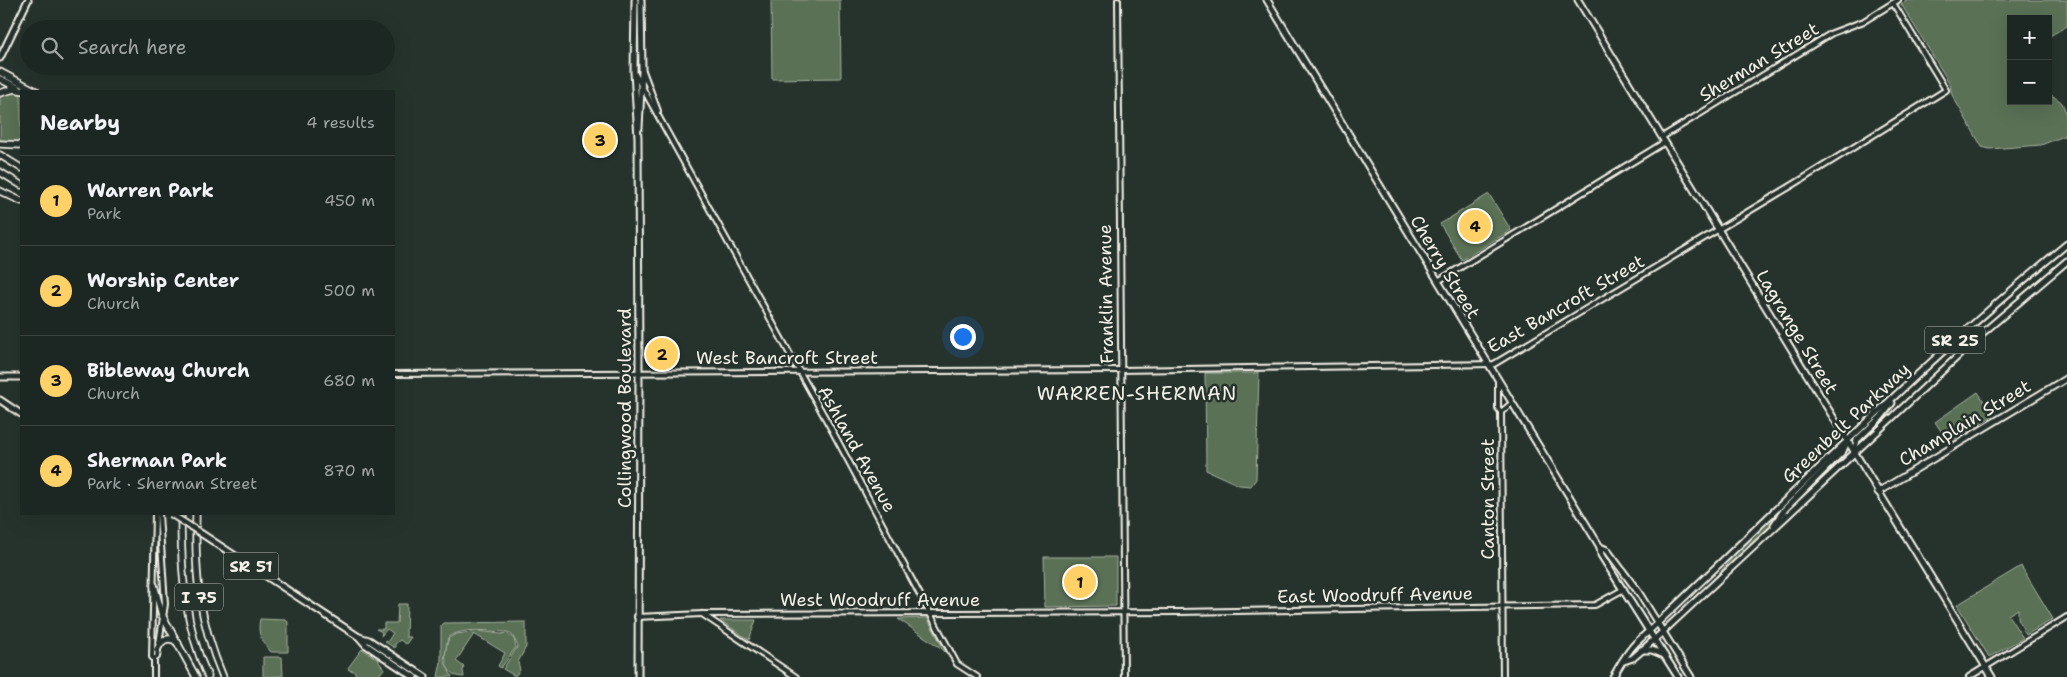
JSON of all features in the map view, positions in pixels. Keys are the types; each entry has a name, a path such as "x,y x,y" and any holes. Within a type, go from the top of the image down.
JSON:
{"highway":[{"path":"0,72 34,90"},
{"path":"0,79 22,90"},
{"path":"0,93 8,89 20,90"},
{"path":"0,144 20,146"},
{"path":"0,155 20,167"},
{"path":"0,172 20,184"},
{"path":"0,191 20,201"},
{"name":"I 75","path":"181,515 181,557 185,598 197,648 208,677"},
{"name":"I 75","path":"196,515 195,556 198,594 205,630 223,677"},
{"path":"154,585 164,617 196,677"},
{"path":"157,650 161,642 166,639 174,639 180,645"}],"main road":[{"path":"0,58 28,0"},
{"name":"Collingwood Boulevard","path":"635,0 634,72 638,138 638,677"},
{"name":"Collingwood Boulevard","path":"638,138 642,89 641,0"},
{"name":"Cherry Street","path":"1267,0 1600,547 1601,555 1678,677"},
{"name":"Lagrange Street","path":"1578,0 1992,677"},
{"path":"635,16 641,19"},
{"name":"Greenbelt Parkway","path":"1650,630 1926,367 2014,288 2067,244"},
{"name":"Greenbelt Parkway","path":"1624,661 1633,658 1663,631 2000,318 2067,261"},
{"path":"1854,453 1856,440 1917,380 1926,367"},
{"path":"0,377 20,377"},
{"path":"0,381 9,377"},
{"name":"Champlain Street","path":"1878,492 2067,378"},
{"path":"0,400 20,413"},
{"path":"1770,532 1785,509 1843,451 1847,441"},
{"name":"SR 51","path":"173,515 359,637 366,645 414,677"},
{"name":"Cherry Street","path":"1600,547 1607,550 1639,593 1691,677"},
{"name":"SR 25","path":"1613,677 1624,661 1626,653 1650,630"},
{"name":"SR 51","path":"359,637 369,640 425,677"},
{"path":"1641,650 1652,650 1665,655"}],"street":[{"name":"Franklin Avenue","path":"1118,0 1124,677"},
{"name":"Sherman Street","path":"1438,281 1832,33 1864,21 1898,0"},
{"name":"East Bancroft Street","path":"1121,370 1489,365 1506,359 1946,90 1893,3"},
{"name":"Ashland Avenue","path":"642,70 660,115"},
{"name":"Ashland Avenue","path":"634,72 642,89 660,115 957,664 977,677"},
{"name":"West Bancroft Street","path":"395,374 1121,370"},
{"name":"Canton Street","path":"1498,381 1498,408 1501,412 1503,677"},
{"path":"1501,412 1512,403"},
{"path":"154,677 154,659 152,657 154,520 156,515"},
{"path":"154,659 157,657 165,600 156,515"},
{"name":"East Woodruff Avenue","path":"1123,612 1595,606 1624,589"},
{"name":"West Woodruff Avenue","path":"637,616 1123,612"},
{"path":"702,614 796,677"},
{"path":"1969,677 2067,617"}],"green space":[{"path":"771,0 840,0 841,78 772,79"},
{"path":"1908,0 2067,0 2067,26 2052,35 2052,15 2007,15 2007,105 2052,105 2052,96 2062,103 2065,110 2066,124 2064,136 2041,145 1990,149 1982,147 1952,95 1950,84 1901,4"},
{"path":"11,91 20,93 20,143 0,141 0,95"},
{"path":"1489,194 1511,230 1462,260 1440,224"},
{"path":"1205,373 1259,373 1256,479 1251,486 1239,485 1206,470"},
{"path":"1978,392 1993,416 1949,443 1935,422"},
{"path":"1813,476 1768,529 1703,591 1734,555"},
{"path":"1044,557 1116,557 1116,606 1045,607"},
{"path":"2021,566 2053,619 2026,635 2018,619 2018,609 2008,615 2023,638 1989,657 1957,605"},
{"path":"398,604 407,604 406,637 411,637 406,644 400,640 395,644 395,648 385,642 388,641 393,633 387,629 381,636 382,632 376,629 384,629 384,623 397,623"},
{"path":"927,618 947,654 898,619"},
{"path":"260,619 286,620 288,622 288,652 271,652 262,641"},
{"path":"720,620 756,620 749,640"},
{"path":"526,622 526,647 518,662 520,670 515,676 503,669 518,646 512,635 508,632 478,630 448,637 444,660 452,677 438,677 441,662 441,626 444,623"},
{"path":"479,631 507,633 514,639 516,647 501,668 498,666 505,653 474,634 456,661 464,667 464,677 457,676 448,669 446,664 449,638 456,634"},
{"path":"362,649 379,660 384,669 377,677 357,677 354,671 349,670 348,668"},
{"path":"263,657 282,657 283,676 263,677"}],"place":[{"name":"Bibleway Church","path":"600,140"},
{"name":"Sherman Park","path":"1475,226"},
{"name":"Worship Center","path":"662,354"},
{"name":"Warren Park","path":"1080,582"}],"district":[{"name":"WARREN-SHERMAN","path":"1137,393"}]}
